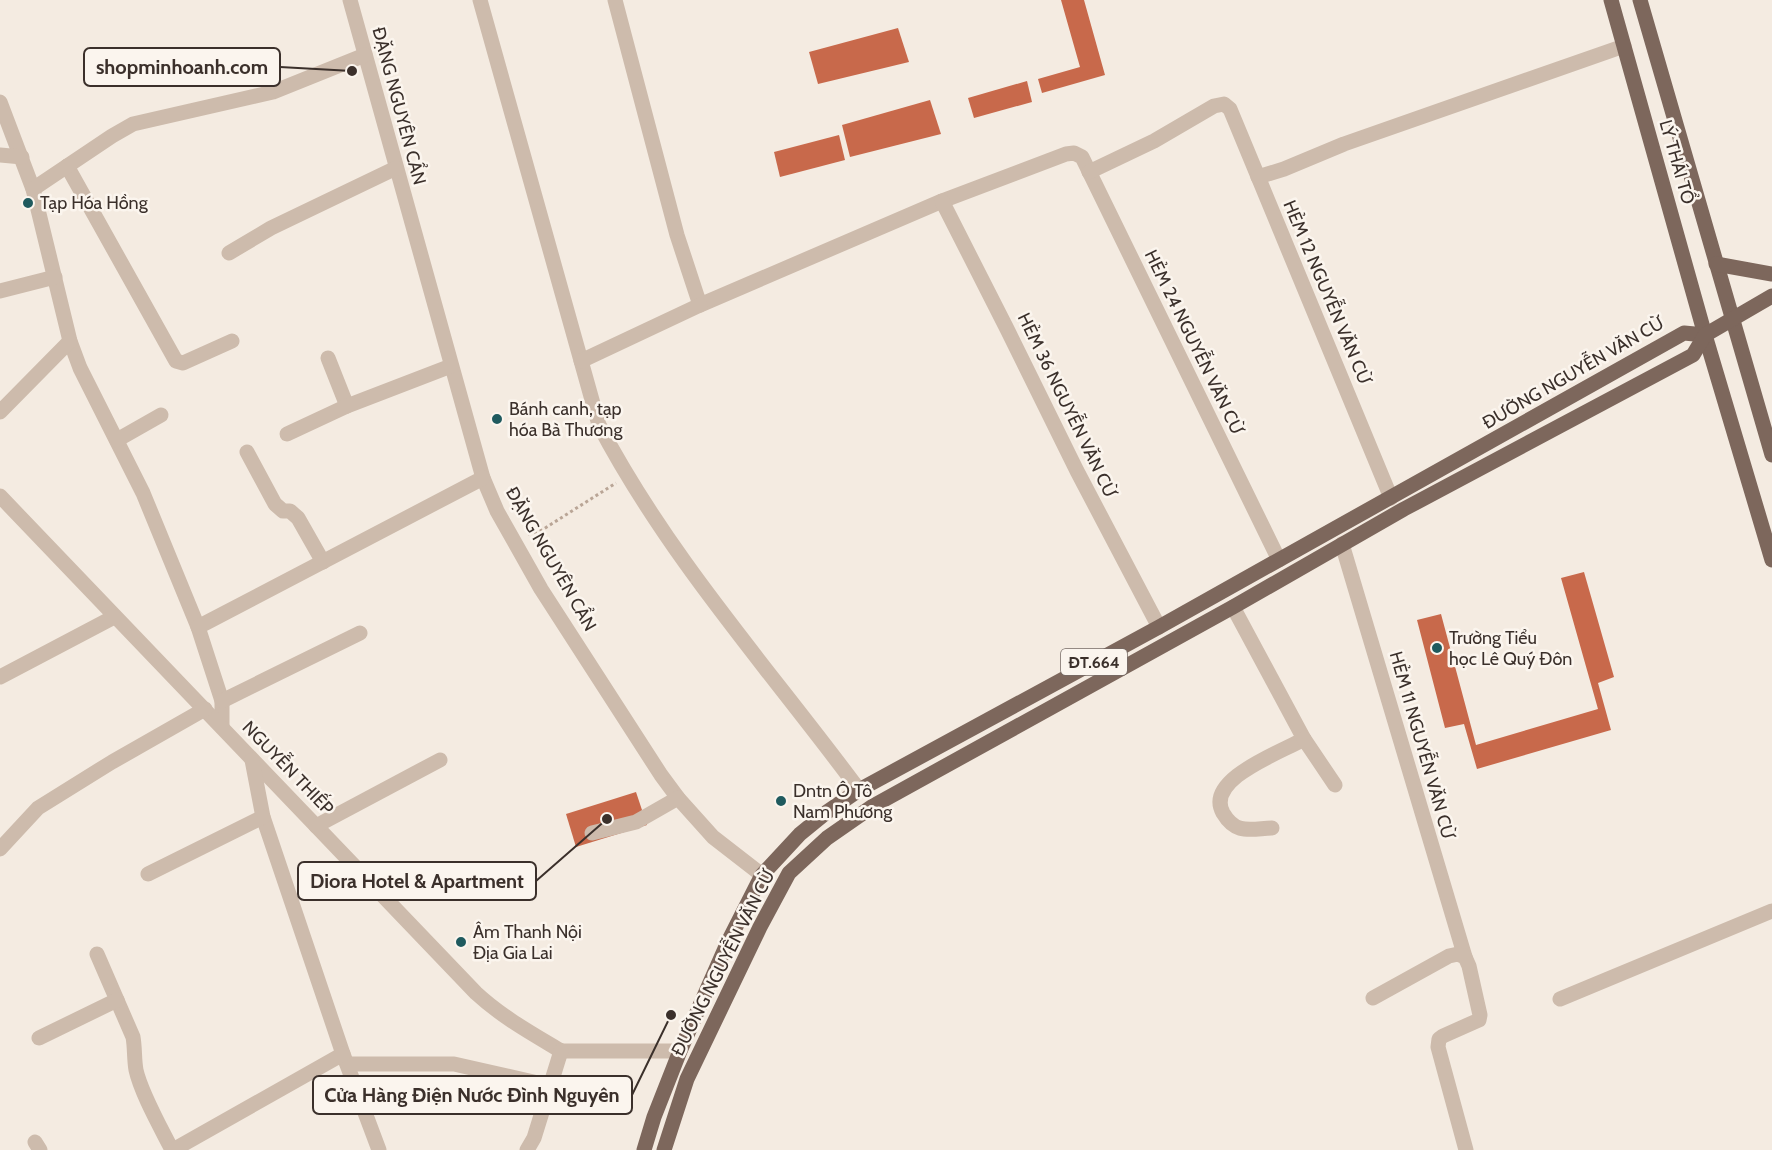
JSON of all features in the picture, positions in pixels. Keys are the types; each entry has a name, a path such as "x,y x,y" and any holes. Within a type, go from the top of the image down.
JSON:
{"main road":[{"name":"LÝ THÁI TỔ","path":"1611,0 1705,335 1772,560"},
{"name":"LÝ THÁI TỔ","path":"1640,0 1772,455"},
{"path":"1716,264 1772,274"},
{"name":"ĐT.664","path":"1705,335 1772,296"},
{"name":"ĐƯỜNG NGUYỄN VĂN CỪ","path":"644,1150 654,1117 680,1051 762,875 800,834 859,790 1159,627 1684,333 1705,335 1693,355 1404,509 1233,607 873,806 827,838 789,873 760,927 687,1079 664,1150"},
{"path":"1335,529 1342,544"},
{"path":"961,735 972,751"}],"street":[{"name":"ĐẶNG NGUYÊN CẨN","path":"350,0 483,478 497,511 542,589 678,798 713,837 762,875"},
{"path":"480,0 599,425 675,548 738,636 804,715 859,790"},
{"path":"615,0 676,235 700,305"},
{"path":"1258,177 1284,169 1344,144 1624,46"},
{"path":"33,189 133,124 273,92 365,55"},
{"path":"0,102 33,189 70,341 80,368 143,493 198,627 222,701 222,727"},
{"name":"HẺM 12 NGUYỄN VĂN CỪ","path":"1089,172 1154,141 1214,106 1224,104 1230,109 1391,498"},
{"name":"HẺM 24 NGUYỄN VĂN CỪ","path":"942,201 1066,154 1074,153 1082,157 1279,560"},
{"path":"0,155 22,157"},
{"path":"67,166 176,361 183,363 232,341"},
{"path":"229,253 272,228 396,168"},
{"path":"580,360 700,305 942,201"},
{"name":"HẺM 36 NGUYỄN VĂN CỪ","path":"942,201 1077,471 1159,627"},
{"path":"0,291 55,277"},
{"path":"0,412 70,341"},
{"path":"328,358 347,406"},
{"path":"287,435 347,406 451,366"},
{"path":"117,440 161,415"},
{"path":"247,452 275,504 283,511 290,512 298,518 323,562"},
{"path":"198,627 483,478"},
{"name":"NGUYỄN THIẾP","path":"0,496 114,617 493,1008 561,1051"},
{"name":"HẺM 11 NGUYỄN VĂN CỪ","path":"1342,544 1469,966 1480,1015 1479,1020 1443,1036 1439,1039 1437,1047 1466,1150"},
{"path":"1233,607 1304,739 1335,785"},
{"path":"3,670 114,617"},
{"path":"222,701 360,633"},
{"path":"0,849 38,808 112,762 205,709"},
{"path":"1272,828 1240,830 1234,827 1222,812 1220,798 1225,787 1236,775 1304,739"},
{"path":"252,760 263,817 345,1059 379,1150"},
{"path":"316,826 440,760"},
{"path":"592,833 636,822 678,798"},
{"path":"148,874 263,817"},
{"path":"1560,999 1772,911"},
{"path":"97,954 133,1037 136,1049 136,1071 172,1150 345,1059 454,1064 551,1086"},
{"path":"1373,998 1449,956 1458,954 1465,957"},
{"path":"39,1038 117,999"},
{"path":"526,1150 534,1138 561,1051 680,1051"}],"path":[{"path":"512,537 542,530 628,475"}],"building":[{"path":"1061,0 1084,0 1105,75 1042,93 1038,79 1080,67"},
{"path":"898,28 909,62 818,84 809,52"},
{"path":"1027,81 1032,102 974,118 968,98"},
{"path":"930,100 941,134 850,157 842,125"},
{"path":"839,135 845,160 780,177 774,152"},
{"name":"Trường Tiểu học Lê Quý Đôn","path":"1584,572 1614,677 1598,683 1611,730 1477,769 1464,724 1445,728 1417,620 1441,614 1476,745 1598,709 1561,578"},
{"path":"636,792 647,825 576,847 566,814"}],"place":[{"name":"shopminhoanh.com","path":"352,71"},
{"name":"Tạp Hóa Hồng","path":"28,203"},
{"name":"Bánh canh, tạp hóa Bà Thương","path":"497,419"},
{"name":"Trường Tiểu học Lê Quý Đôn","path":"1437,648"},
{"name":"Dntn Ô Tô Nam Phương","path":"781,801"},
{"name":"Diora Hotel & Apartment","path":"607,819"},
{"name":"Âm Thanh Nội Địa Gia Lai","path":"461,942"},
{"name":"Cửa Hàng Điện Nước Đình Nguyên","path":"671,1015"}]}
